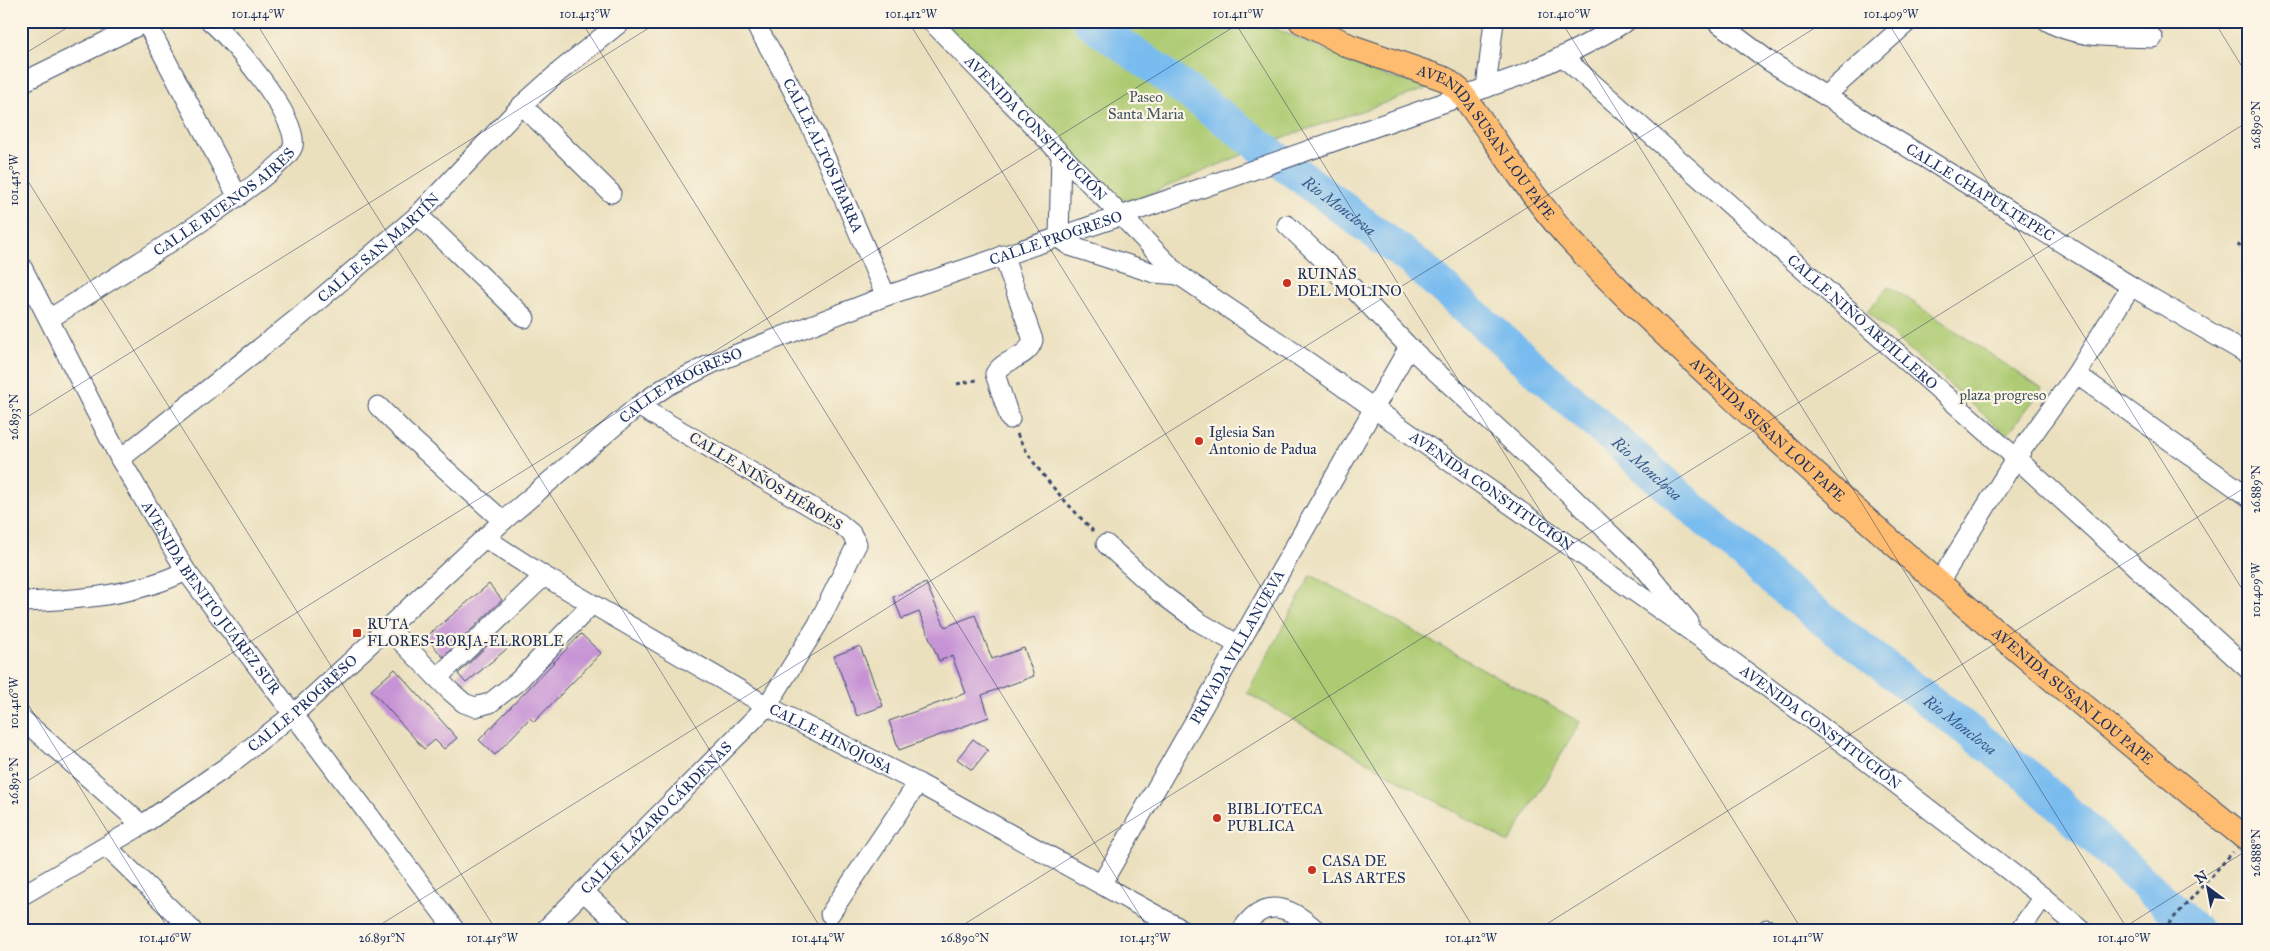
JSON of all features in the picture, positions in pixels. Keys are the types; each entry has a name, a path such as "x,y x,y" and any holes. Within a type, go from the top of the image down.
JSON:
{"main road":[{"name":"AVENIDA SUSAN LOU PAPE","path":"1301,21 1348,46 1445,79 1464,95 1528,186 1566,234 1648,319 1816,475 1938,584 2241,847"}],"street":[{"path":"21,83 147,21 238,197"},
{"name":"CALLE BUENOS AIRES","path":"49,320 238,197 283,161 293,145 290,128 281,107 250,65 210,21"},
{"name":"CALLE SAN MARTÍN","path":"120,459 298,318 418,215 522,105 560,70 622,21"},
{"name":"CALLE ALTOS IBARRA","path":"753,21 780,63 817,134 886,296"},
{"name":"AVENIDA CONSTITUCIÓN","path":"931,21 1179,275 1706,642 1851,749 2082,930"},
{"path":"1486,88 1494,21"},
{"name":"CALLE PROGRESO","path":"21,896 142,824 225,768 295,714 503,521 638,406 667,386 711,364 886,296 1122,216 1486,88 1563,57 1602,37 1627,21"},
{"name":"CALLE CHAPULTEPEC","path":"1716,21 1769,61 2131,286 2249,355"},
{"path":"1826,95 1909,21"},
{"path":"2047,21 2077,33 2153,38"},
{"name":"CALLE NIÑO ARTILLERO","path":"1563,57 2016,458 2249,670"},
{"path":"522,105 611,193"},
{"path":"1061,154 1058,237 1070,246 1154,273 1179,275"},
{"path":"418,215 525,318"},
{"path":"1287,224 1350,285 1409,347 1558,484 1640,563 1706,642"},
{"path":"1003,255 1034,340 1029,350 1000,368 996,374 1010,419"},
{"name":"AVENIDA BENITO JUÁREZ SUR","path":"21,265 120,459 186,570 455,930"},
{"path":"1938,584 2016,458 2076,374 2131,286"},
{"name":"PRIVADA VILLANUEVA","path":"1102,883 1372,408 1409,347"},
{"path":"2076,374 2249,497"},
{"path":"378,406 402,431 503,521"},
{"name":"CALLE NIÑOS HÉROES","path":"638,406 839,523 851,533 857,542 853,554 818,624 767,706"},
{"name":"CALLE HINOJOSA","path":"484,538 544,576 767,706 918,783 1102,883 1183,930"},
{"path":"1106,544 1159,592 1200,622 1237,644"},
{"path":"21,602 53,601 122,592 151,585 186,570"},
{"path":"437,678 544,576"},
{"path":"388,628 464,703 476,707 490,703 518,681 592,604"},
{"name":"CALLE LÁZARO CÁRDENAS","path":"545,930 767,706"},
{"path":"21,718 142,824"},
{"path":"830,914 918,783"},
{"path":"107,846 192,930"},
{"path":"583,891 625,930"},
{"path":"2020,930 2042,897"},
{"path":"1242,930 1258,912 1272,907 1286,910 1316,930"}],"path":[{"path":"2238,247 2249,230"},
{"path":"1010,419 1023,446 1039,467 1068,504 1106,544"},
{"path":"2163,930 2241,847"}],"green space":[{"name":"Paseo Santa Maria","path":"939,21 1258,21 1385,76 1429,88 1287,136 1126,204 1026,110"},
{"name":"plaza progreso","path":"1889,286 2042,389 2007,435 1867,312"},
{"path":"1311,575 1580,722 1509,843 1247,693"}],"building":[{"path":"926,583 945,627 975,615 992,659 1024,648 1034,676 982,695 989,717 899,750 889,721 966,693 952,656 939,661 919,612 902,619 893,597"},
{"path":"489,584 502,600 443,657 426,637"},
{"path":"499,634 509,647 466,683 458,674"},
{"path":"581,634 601,653 534,722 530,718 495,755 479,740"},
{"path":"860,646 883,706 857,716 834,656"},
{"path":"395,669 457,738 444,749 435,740 424,749 371,690"},
{"path":"973,739 988,750 972,770 957,759"}],"waterway":[{"name":"Rio Monclova","path":"1089,21 1198,99 1413,261 1785,590 2030,778 2195,930"}],"place":[{"name":"RUINAS DEL MOLINO","path":"1287,283"},
{"name":"Iglesia San Antonio de Padua","path":"1199,441"},
{"name":"RUTA FLORES-BORJA-ELROBLE","path":"357,633"},
{"name":"BIBLIOTECA PUBLICA","path":"1217,818"},
{"name":"CASA DE LAS ARTES","path":"1312,870"}]}
